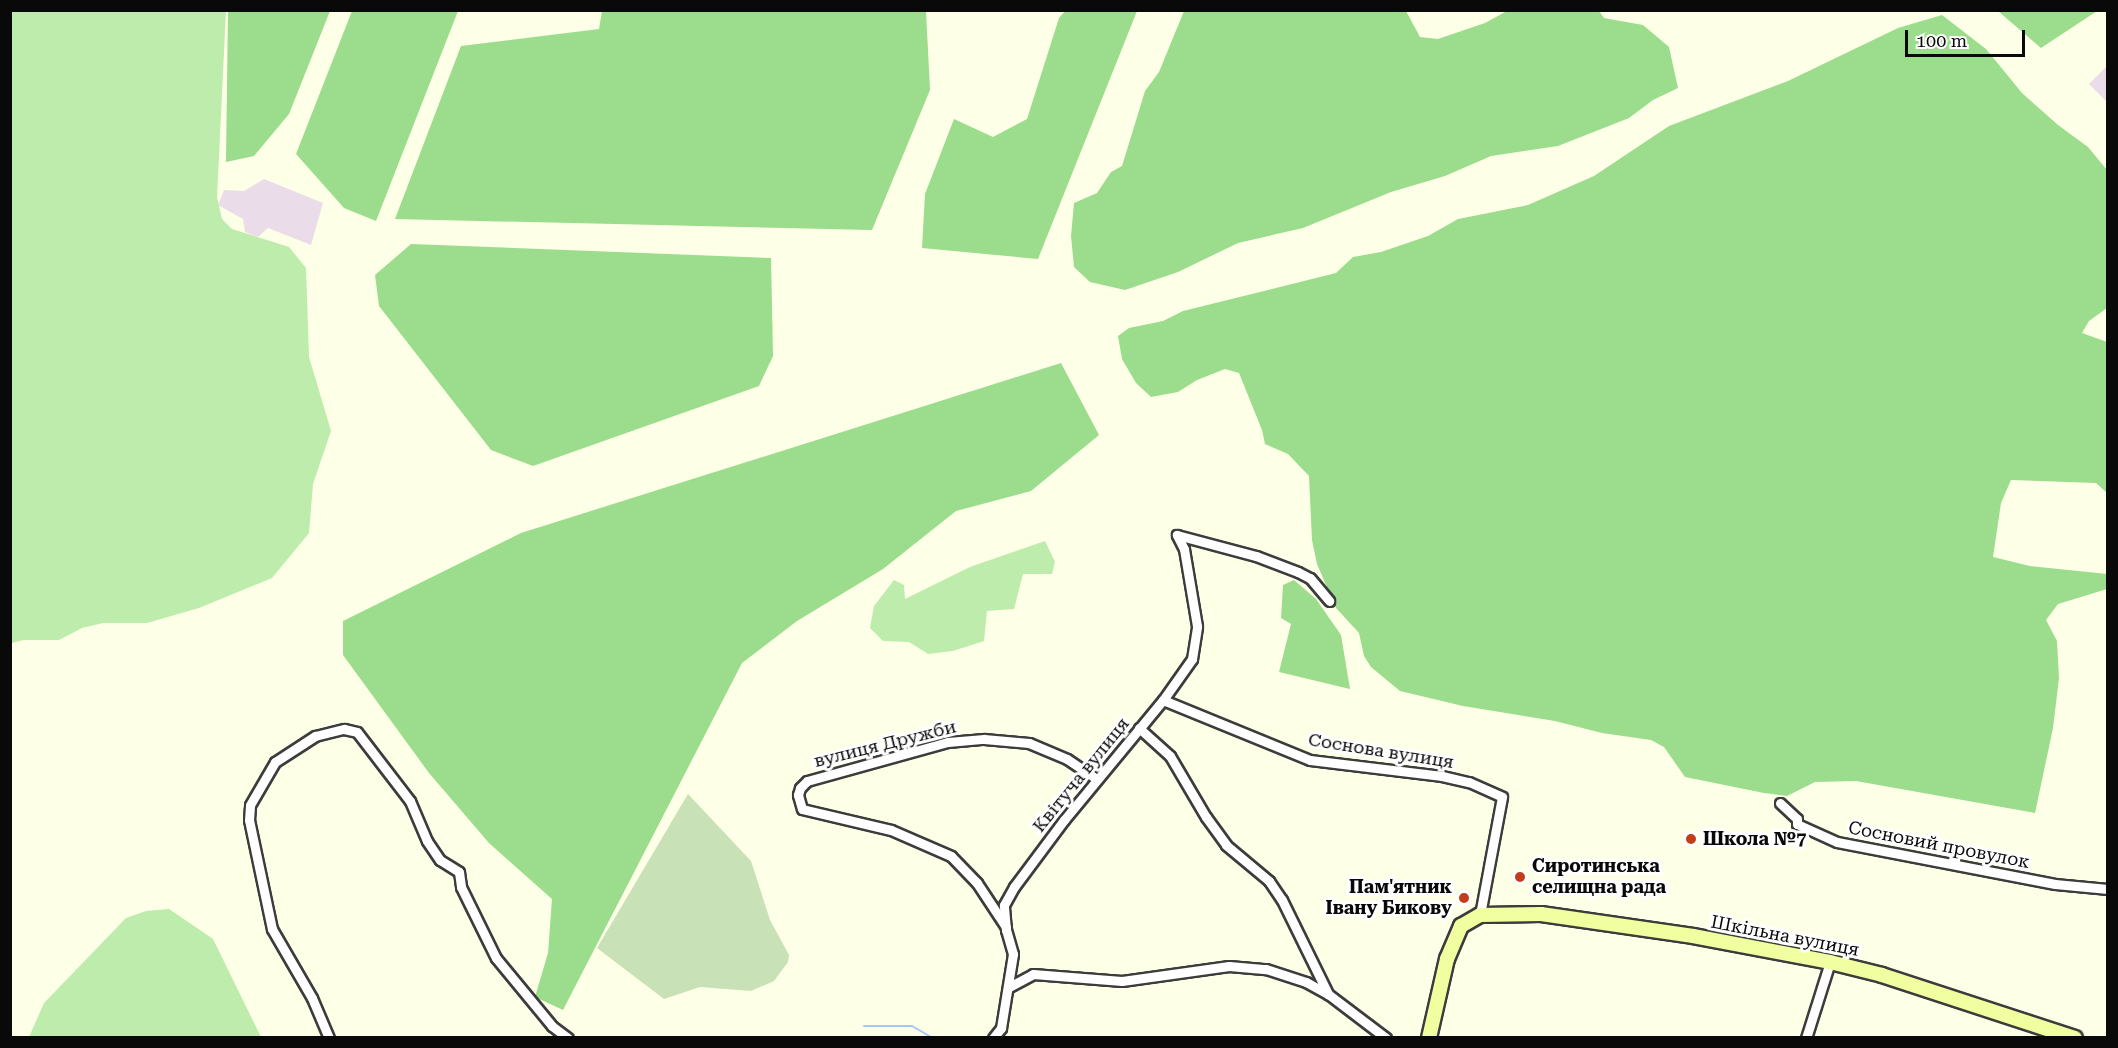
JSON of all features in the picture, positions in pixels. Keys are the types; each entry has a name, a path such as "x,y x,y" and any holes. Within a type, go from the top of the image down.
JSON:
{"street":[{"name":"Квітуча вулиця","path":"993,1038 1001,1028 1013,954 1006,927 1004,905 1014,887 1163,700 1192,659 1197,636 1184,549 1177,535 1256,556 1298,572 1310,578 1329,601"},
{"name":"Соснова вулиця","path":"1163,700 1310,760 1442,776 1489,789 1502,797 1499,824 1480,915"},
{"path":"1139,728 1170,756 1206,817 1226,845 1269,881 1282,900 1328,994"},
{"path":"329,1038 312,998 272,929 249,820 250,805 275,762 315,736 345,729 357,732 410,801 427,841 440,860 459,872 461,887 496,958 552,1026 568,1038"},
{"name":"вулиця Дружби","path":"1006,927 977,883 951,856 891,830 802,809 798,795 800,788 807,781 948,742 984,739 1029,743 1067,759 1098,779"},
{"name":"Сосновий провулок","path":"1780,803 1797,819 1797,824 1836,842 2055,884 2108,889"},
{"name":"Шкільна вулиця","path":"1480,915 1541,914 1693,936 1830,962 1882,975 2075,1038"},
{"path":"1429,1038 1447,958 1461,926 1480,915"},
{"path":"1806,1038 1830,962"},
{"path":"1009,987 1033,974 1122,981 1229,966 1266,969 1305,982 1328,994 1386,1038"}],"shaded area":[{"path":"2107,66 2107,102 2089,84"},
{"path":"264,179 323,203 311,245 268,228 258,237 245,232 243,219 218,205 224,190 244,191"}],"green space":[{"path":"1066,10 1137,11 1038,259 922,248 925,194 954,119 993,137 1027,119 1059,18"},
{"path":"10,11 226,11 217,197 222,219 232,229 289,247 306,268 309,357 331,431 313,484 309,533 272,578 199,608 147,623 103,623 82,628 59,640 24,640 11,643"},
{"path":"228,11 330,11 289,114 254,156 226,162"},
{"path":"352,11 458,11 376,221 344,208 296,154"},
{"path":"602,11 926,11 930,90 872,230 395,219 461,46 599,29"},
{"path":"1184,11 1406,11 1420,37 1438,39 1485,23 1507,11 1599,11 1604,18 1643,25 1669,47 1678,88 1653,100 1629,118 1558,146 1491,156 1445,176 1391,192 1303,228 1238,243 1178,272 1125,290 1090,282 1074,267 1071,236 1074,203 1097,193 1111,172 1122,166 1145,91 1159,72"},
{"path":"1998,11 2097,11 2041,48"},
{"path":"1942,15 1986,49 2022,93 2058,125 2088,147 2107,170 2107,308 2089,321 2082,333 2107,342 2107,493 2096,483 2011,480 2001,503 1993,557 2030,566 2107,574 2107,589 2058,604 2046,620 2057,641 2059,678 2053,728 2035,813 1856,781 1815,782 1787,796 1764,793 1685,777 1664,747 1651,740 1602,733 1555,721 1463,706 1400,691 1371,667 1364,656 1359,633 1336,608 1317,564 1312,540 1309,476 1288,454 1265,444 1262,430 1239,373 1225,369 1197,380 1178,392 1151,397 1136,383 1122,359 1118,336 1129,328 1163,321 1183,311 1336,273 1353,257 1381,252 1428,236 1458,219 1528,205 1594,176 1669,126 1788,81 1898,28"},
{"path":"411,244 771,258 773,356 759,386 533,466 491,450 379,306 375,275"},
{"path":"1061,363 1099,435 1031,491 956,511 883,569 797,621 742,663 563,1010 535,997 548,953 552,899 489,843 429,773 343,655 343,621 521,533"},
{"path":"1045,541 1055,562 1052,574 1023,574 1014,609 987,611 984,641 953,651 928,654 909,642 883,641 870,628 874,606 894,580 904,585 905,599 970,567"},
{"path":"1294,580 1316,599 1341,635 1350,689 1279,672 1291,624 1281,618 1283,585"},
{"path":"688,794 751,861 770,920 789,955 788,962 774,981 751,991 700,987 664,999 597,948"},
{"path":"169,909 213,939 261,1037 29,1037 44,1003 126,918 146,911"}],"waterway":[{"path":"864,1026 912,1026 933,1038"}],"place":[{"name":"Школа №7","path":"1691,839"},
{"name":"Сиротинська селищна рада","path":"1520,877"},
{"name":"Пам'ятник Івану Бикову","path":"1464,898"}]}
